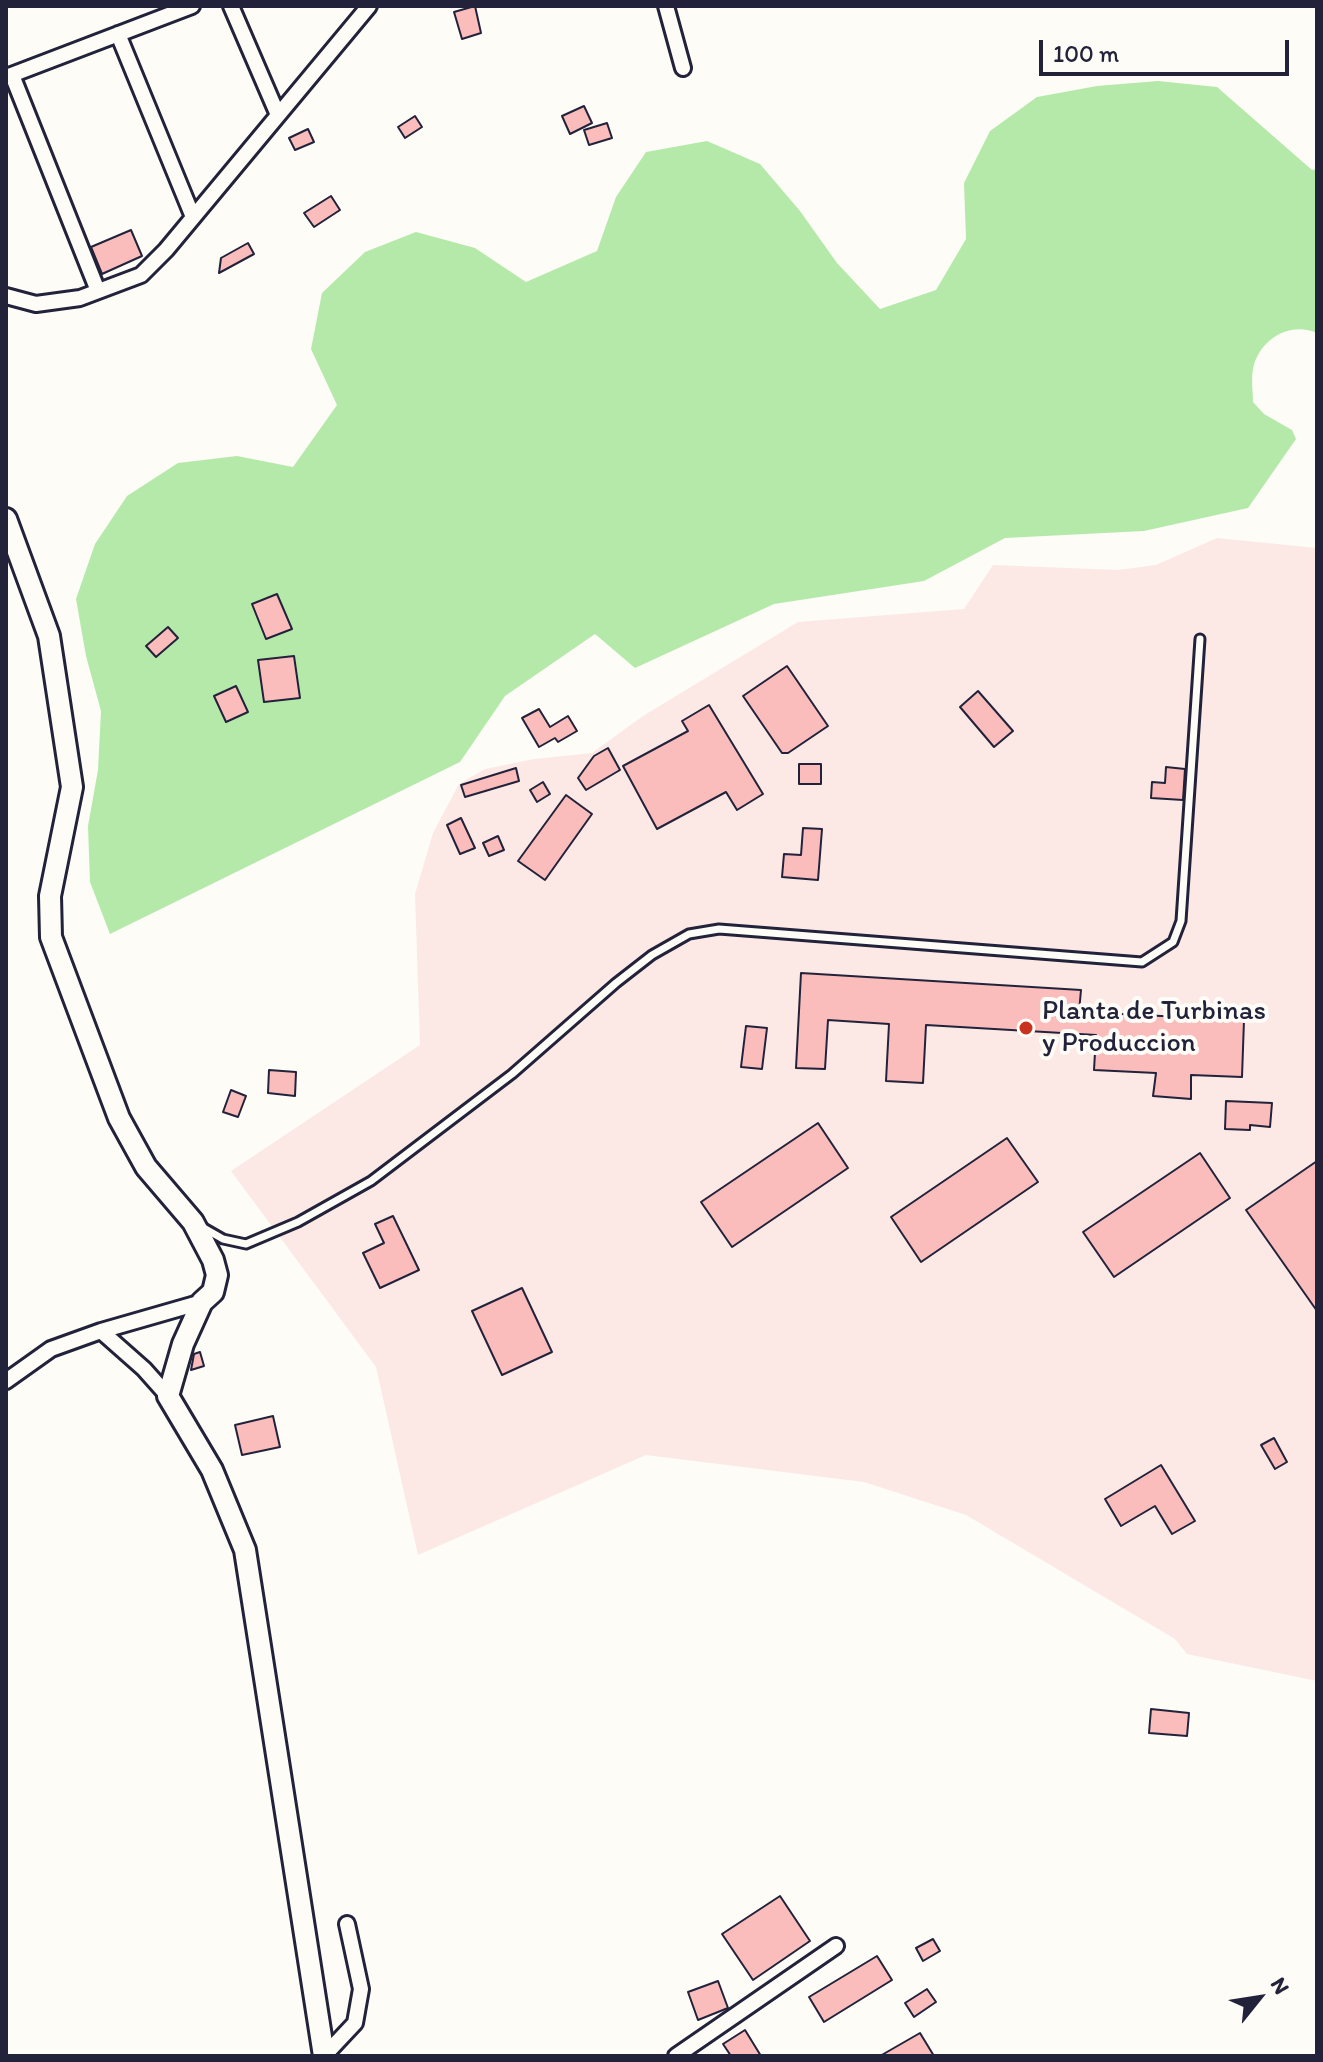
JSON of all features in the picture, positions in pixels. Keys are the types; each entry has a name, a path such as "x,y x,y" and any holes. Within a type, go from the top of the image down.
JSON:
{"street":[{"path":"98,291 9,76 192,6"},
{"path":"231,6 278,115"},
{"path":"6,296 36,304 80,298 141,275 166,250 369,6"},
{"path":"666,6 683,68"},
{"path":"118,34 193,217"},
{"path":"6,519 49,636 72,787 50,896 51,937 119,1118 146,1167 193,1222 213,1260 217,1275 213,1292 202,1302 183,1344 168,1396"},
{"path":"6,1381 51,1349 202,1302"},
{"path":"101,1331 144,1369 168,1396 212,1470 245,1550 324,2056"},
{"path":"324,2056 355,2023 361,1989 347,1924"},
{"path":"676,2056 836,1946"}],"lane":[{"path":"193,1222 223,1239 246,1244 298,1222 371,1181 512,1074 628,973 689,934 719,929 1142,962 1173,942 1181,921 1200,639"}],"shaded area":[{"path":"1217,538 1317,548 1317,1681 1187,1654 1175,1639 966,1515 864,1482 646,1455 418,1555 376,1367 231,1171 420,1045 415,894 433,833 459,784 485,769 534,759 592,753 643,716 798,622 964,609 993,565 1118,570 1156,565"}],"green space":[{"path":"1158,81 1217,87 1312,170 1317,169 1317,333 1296,329 1277,336 1262,349 1252,373 1253,402 1264,414 1292,430 1296,439 1248,508 1144,531 1005,538 924,581 774,604 635,668 595,634 505,696 460,762 110,934 90,882 88,826 98,770 101,711 86,656 76,599 95,544 127,496 178,463 237,456 293,467 337,405 311,349 322,293 365,252 416,232 475,248 526,282 597,251 616,197 646,152 707,141 760,164 800,211 837,263 880,309 936,290 966,239 964,183 990,131 1037,97 1097,86"}],"building":[{"path":"475,6 481,33 462,39 454,12"},
{"path":"584,106 592,123 570,134 562,116"},
{"path":"415,116 422,127 405,138 398,127"},
{"path":"607,123 612,138 589,145 584,130"},
{"path":"308,129 314,142 295,150 289,138"},
{"path":"331,196 340,210 314,227 304,213"},
{"path":"131,230 142,256 102,274 91,247"},
{"path":"248,243 254,254 219,273 221,258"},
{"path":"277,594 292,629 266,639 252,604"},
{"path":"168,627 178,638 156,657 146,646"},
{"path":"294,656 300,698 264,702 258,660"},
{"path":"787,666 828,726 788,753 782,753 743,696"},
{"path":"236,686 248,712 226,722 214,696"},
{"path":"978,691 1013,731 994,747 960,707"},
{"path":"709,705 763,794 737,810 726,792 657,829 623,766 688,731 682,721"},
{"path":"539,709 550,727 568,716 577,731 558,742 555,738 539,747 522,718"},
{"path":"608,748 620,770 586,790 578,778 594,756"},
{"path":"799,764 821,764 821,784 799,784"},
{"path":"1166,767 1185,769 1183,800 1151,798 1152,782 1165,783"},
{"path":"516,768 519,781 465,797 461,785"},
{"path":"543,782 550,794 537,802 530,790"},
{"path":"566,795 592,814 545,880 518,861"},
{"path":"461,818 475,848 460,854 447,825"},
{"path":"803,828 822,829 818,880 782,877 784,854 801,855"},
{"path":"498,836 504,850 489,856 483,843"},
{"name":"Planta de Turbinas y Produccion","path":"801,973 1081,990 1079,1012 1244,1020 1242,1077 1191,1075 1191,1099 1153,1096 1156,1073 1094,1070 1096,1035 926,1025 923,1083 886,1081 889,1024 828,1020 825,1069 796,1068"},
{"path":"746,1026 767,1028 762,1069 741,1067"},
{"path":"269,1070 296,1072 295,1096 268,1093"},
{"path":"231,1090 246,1096 238,1117 223,1112"},
{"path":"1226,1101 1272,1103 1270,1127 1250,1125 1250,1130 1225,1129"},
{"path":"818,1123 848,1168 732,1247 701,1202"},
{"path":"1007,1138 1038,1182 921,1262 891,1217"},
{"path":"1200,1153 1230,1198 1114,1277 1083,1232"},
{"path":"1317,1161 1317,1311 1246,1210"},
{"path":"393,1216 419,1270 380,1288 363,1253 384,1243 375,1224"},
{"path":"522,1288 552,1352 502,1375 472,1311"},
{"path":"200,1352 204,1366 191,1370 194,1354"},
{"path":"273,1416 280,1447 242,1455 235,1425"},
{"path":"1274,1438 1287,1462 1275,1469 1261,1445"},
{"path":"1161,1465 1195,1521 1172,1534 1155,1506 1121,1526 1105,1499"},
{"path":"1151,1709 1189,1713 1187,1736 1149,1733"},
{"path":"780,1896 810,1941 753,1980 722,1934"},
{"path":"933,1939 940,1951 923,1961 916,1948"},
{"path":"877,1956 892,1980 824,2022 809,1997"},
{"path":"718,1981 728,2008 698,2020 688,1992"},
{"path":"927,1989 936,2002 914,2017 905,2003"},
{"path":"745,2030 761,2056 731,2056 723,2044"},
{"path":"920,2033 934,2056 880,2056"}],"place":[{"name":"Planta de Turbinas y Produccion","path":"1026,1028"}]}
